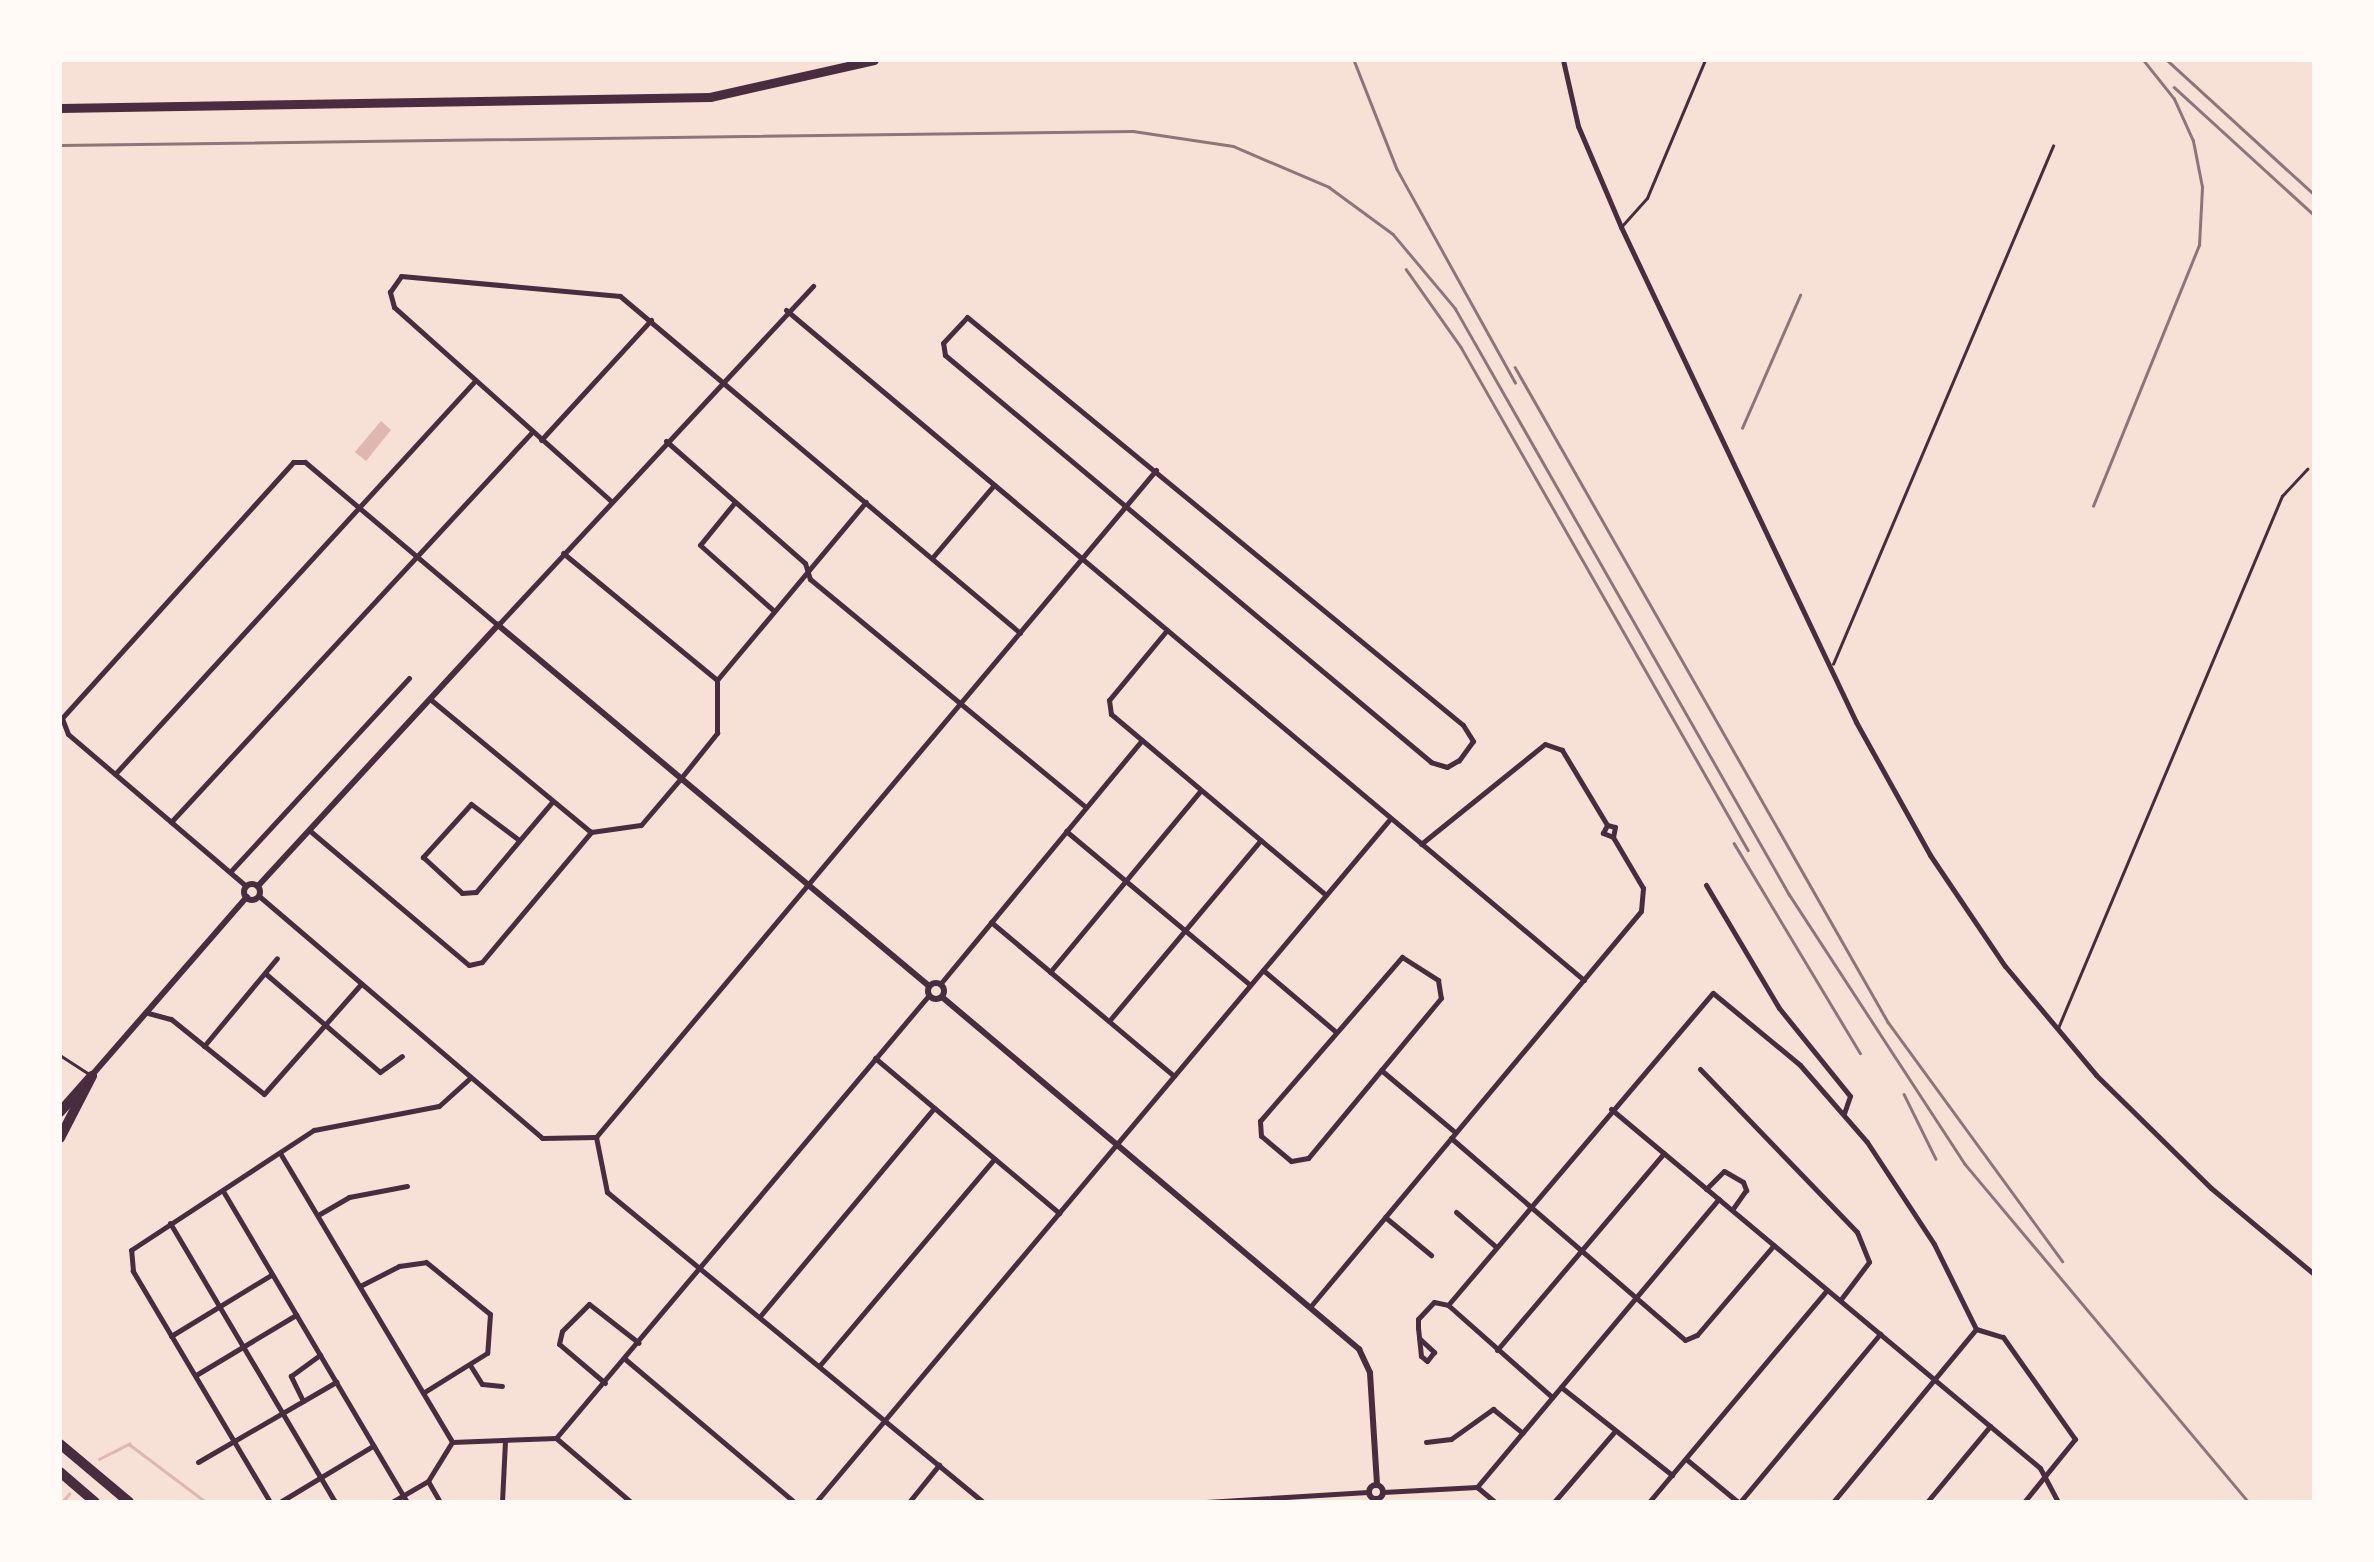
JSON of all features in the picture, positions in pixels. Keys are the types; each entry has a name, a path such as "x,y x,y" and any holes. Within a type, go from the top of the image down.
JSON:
{"highway":[{"path":"60,1110 92,1076"},
{"path":"60,1138 92,1076"},
{"path":"60,1436 66,1449 130,1502"},
{"path":"61,1472 93,1500"}],"main road":[{"path":"60,108 710,97 874,60"}],"street":[{"path":"1563,60 1578,126 1620,227 1830,669 1894,796 1959,902 2057,1030 2144,1126 2314,1274"},
{"path":"610,501 392,304 390,292 402,276 614,294 651,320 1020,633"},
{"path":"813,286 721,380 258,886 259,896 542,1138 596,1137 1156,470"},
{"path":"786,310 1584,980"},
{"path":"967,317 978,320 1156,470 1466,729 1473,740 1459,760 1447,766 1431,762 945,355 948,336 967,317"},
{"path":"541,440 651,320"},
{"path":"114,774 474,381"},
{"path":"171,822 532,432"},
{"path":"666,441 807,572 1086,807"},
{"path":"258,886 246,886 114,774 62,722 298,459 1310,1307 1368,1362 1380,1498"},
{"path":"932,558 994,484"},
{"path":"736,502 700,546 774,611"},
{"path":"308,830 476,966 590,832 641,825 682,778 717,733 716,680 866,502"},
{"path":"563,553 716,680"},
{"path":"1167,630 1108,703 1111,714 1326,895"},
{"path":"230,872 409,678"},
{"path":"430,698 590,832"},
{"path":"556,1438 1142,740"},
{"path":"1310,1307 1644,906 1643,888 1613,837 1604,833 1608,825 1562,750 1545,744 1421,844"},
{"path":"1050,972 1201,790"},
{"path":"519,840 470,804 424,848 423,858 467,894 519,840 553,801"},
{"path":"816,1502 1390,818"},
{"path":"1066,831 1250,986"},
{"path":"1109,1022 1261,840"},
{"path":"246,886 247,897"},
{"path":"1706,886 1780,1008 1850,1096 1844,1113"},
{"path":"92,1076 247,897 259,896"},
{"path":"990,922 1174,1076"},
{"path":"204,1046 277,958"},
{"path":"1410,958 1440,984 1441,998 1382,1070 1304,1160 1291,1161 1260,1134 1260,1121 1335,1031 1396,960 1410,958"},
{"path":"1263,970 1335,1031"},
{"path":"266,974 380,1072 402,1056"},
{"path":"940,983 942,997"},
{"path":"146,1012 181,1028 264,1094 361,984"},
{"path":"1448,1305 1713,992 1772,1038 1844,1113 1914,1211 1976,1329 2003,1336 2074,1434 2072,1448 2024,1502"},
{"path":"875,1058 1059,1213"},
{"path":"1700,1069 1857,1232 1869,1262 1840,1300"},
{"path":"1382,1070 1580,1251 1689,1340 1774,1246"},
{"path":"270,1502 130,1261 138,1241 328,1124 439,1106 470,1078"},
{"path":"761,1315 934,1108"},
{"path":"1612,1108 1990,1426 2044,1476 2058,1502"},
{"path":"596,1137 606,1192 702,1266 983,1502"},
{"path":"280,1153 452,1442"},
{"path":"1497,1350 1664,1153"},
{"path":"820,1365 994,1159"},
{"path":"1706,1188 1724,1171 1742,1182 1746,1190 1732,1210"},
{"path":"318,1215 349,1197 407,1186"},
{"path":"223,1191 405,1499"},
{"path":"1206,1502 1368,1492 1380,1498 1477,1487 1719,1199"},
{"path":"1456,1212 1496,1246"},
{"path":"1385,1217 1431,1255"},
{"path":"170,1223 335,1502"},
{"path":"360,1286 400,1266 430,1263 490,1314 489,1349 470,1366 423,1393"},
{"path":"171,1336 272,1274"},
{"path":"1649,1502 1827,1290"},
{"path":"1419,1338 1423,1312 1436,1302 1448,1305 1552,1397"},
{"path":"605,1383 559,1344 559,1335 589,1304 639,1343"},
{"path":"194,1376 296,1316"},
{"path":"1832,1502 1976,1329"},
{"path":"1686,1459 1739,1502 1880,1334"},
{"path":"303,1401 291,1376 320,1356"},
{"path":"625,1360 794,1502"},
{"path":"470,1366 482,1384 502,1386"},
{"path":"198,1462 336,1382"},
{"path":"1561,1387 1672,1475"},
{"path":"1426,1442 1456,1437 1494,1409 1523,1433"},
{"path":"1927,1502 1990,1426"},
{"path":"1554,1502 1615,1431"},
{"path":"452,1442 556,1438 631,1502"},
{"path":"502,1502 505,1441"},
{"path":"392,1502 405,1499 428,1481 452,1442"},
{"path":"280,1502 373,1446"},
{"path":"908,1502 939,1465"},
{"path":"428,1481 440,1502"},
{"path":"1368,1492 1377,1485"},
{"path":"1477,1487 1495,1502"}],"lane":[{"path":"1620,227 1647,198 1704,60"},
{"path":"1830,669 2053,146"},
{"path":"2057,1030 2282,496 2306,469"},
{"path":"60,1055 92,1076"}],"shaded area":[{"path":"381,421 391,430 366,461 355,452"}],"waterway":[{"path":"99,1459 129,1444 206,1502"},
{"path":"62,1502 69,1494"}],"railway":[{"path":"1354,60 1397,169 1515,382"},
{"path":"2093,506 2199,245 2202,187 2193,141 2174,99 2143,60"},
{"path":"2167,60 2314,194"},
{"path":"2174,87 2314,215"},
{"path":"60,145 1133,131 1233,146 1329,187 1393,234 1455,308 1789,894 1965,1164 2249,1502"},
{"path":"1406,269 1461,347 1748,850"},
{"path":"1742,428 1800,295"},
{"path":"1515,367 1888,1022 2062,1261"},
{"path":"1734,843 1860,1053"},
{"path":"1904,1094 1936,1159"}]}
